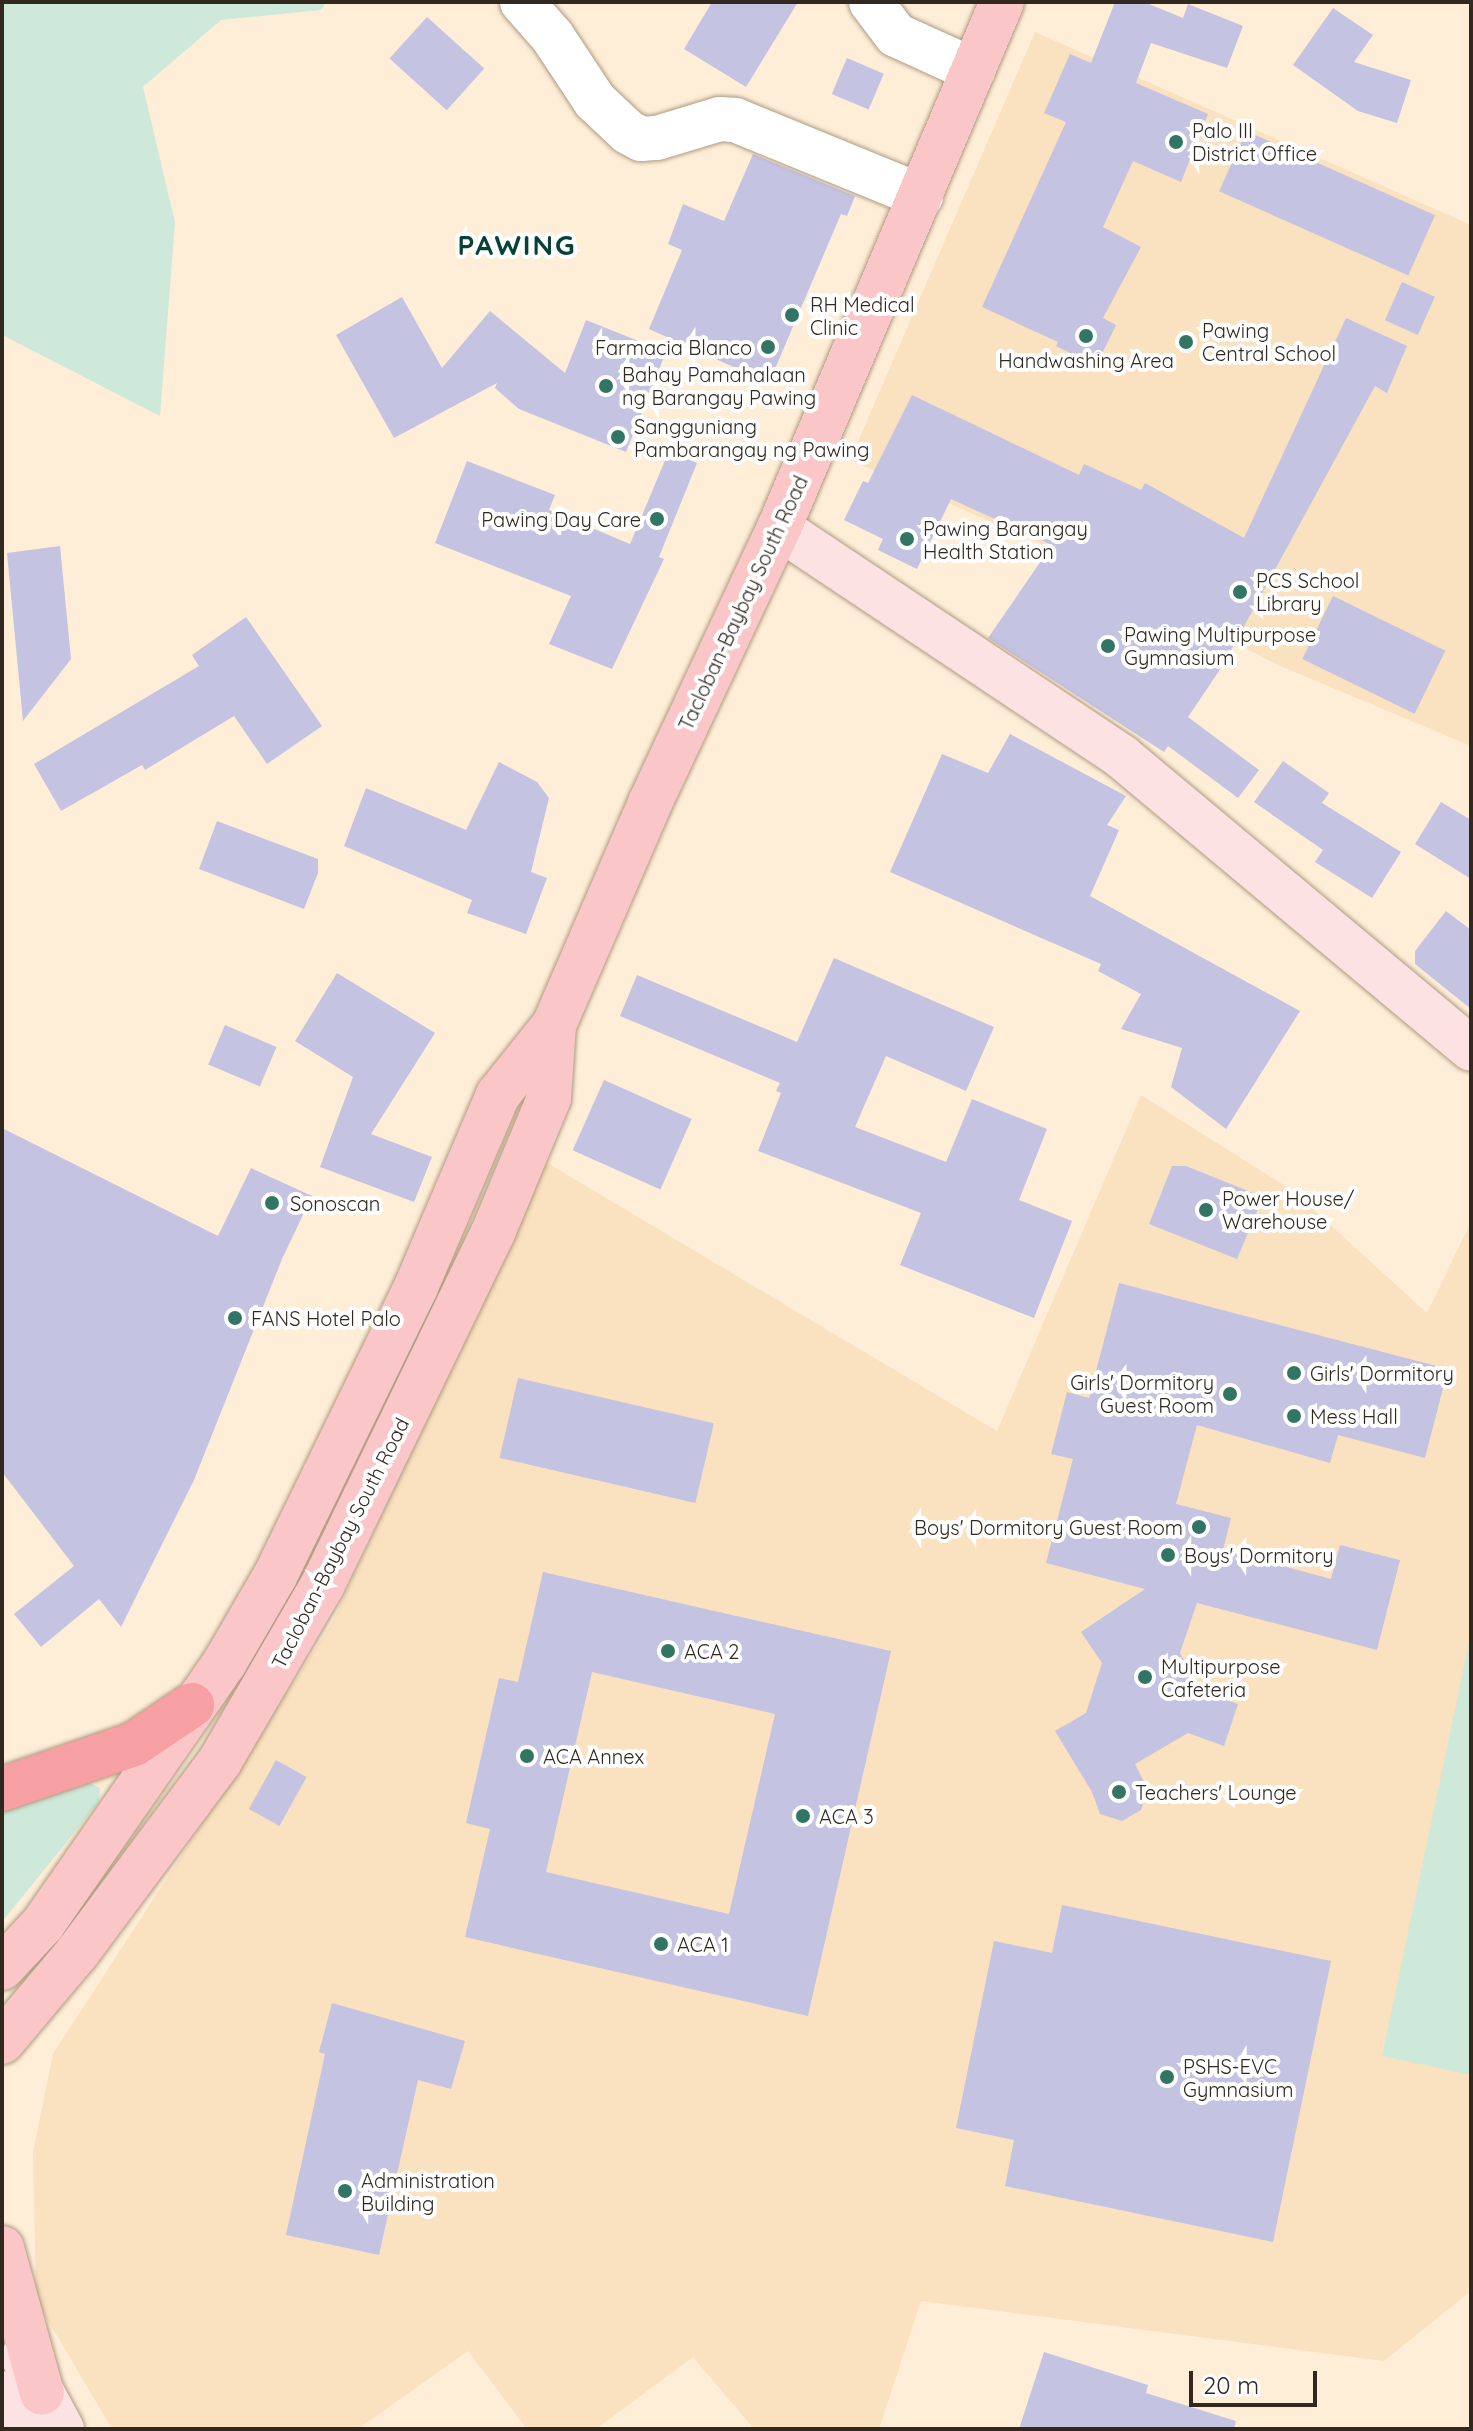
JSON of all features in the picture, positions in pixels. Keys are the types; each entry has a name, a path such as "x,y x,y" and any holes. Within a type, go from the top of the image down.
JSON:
{"highway":[{"path":"2,1789 134,1744 192,1705"}],"main road":[{"name":"Tacloban-Baybay South Road","path":"2,1968 43,1924 192,1705 225,1662 275,1576 416,1287 498,1095 554,1025 650,803 779,528 1002,2"},
{"name":"Tacloban-Baybay South Road","path":"2,2074 15,2027 113,1906 220,1761 323,1584 492,1235 549,1098 554,1025"},
{"path":"2,2248 32,2411"}],"street":[{"path":"522,2 552,36 595,101 641,139 720,119 735,120 921,196"},
{"path":"871,2 896,35 973,70"},
{"path":"779,528 1122,757 1471,1049"},
{"path":"2,2317 32,2411"}],"shaded area":[{"name":"Pawing Central School","path":"1035,32 1471,225 1471,746 1278,665 1055,550 850,460"},
{"path":"1141,1095 1293,1191 1427,1313 1471,1222 1471,2291 1384,2361 921,2301 879,2429 754,2429 693,2357 596,2429 527,2429 468,2351 358,2429 112,2429 36,2300 33,2152 53,2054 332,1623 544,1161 997,1431"}],"green space":[{"path":"2,2 326,2 321,10 221,20 143,87 175,222 160,416 2,335"},
{"path":"1471,1633 1471,2075 1382,2056"},
{"path":"86,1781 100,1788 99,1802 2,1922 2,1808"}],"building":[{"path":"712,2 798,2 746,87 684,49"},
{"path":"1115,2 1144,2 1183,18 1188,4 1243,26 1227,68 1151,43 1136,83 1208,114 1181,182 1133,161 1103,227 1141,247 1103,318 1116,325 1096,366 1056,346 1058,342 982,307 1066,122 1044,113 1070,54 1091,63"},
{"path":"1333,8 1373,35 1354,62 1411,80 1397,123 1358,111 1293,65"},
{"path":"427,17 484,69 447,110 390,59"},
{"path":"847,58 884,74 869,110 832,94"},
{"path":"1246,131 1435,215 1408,275 1219,191"},
{"path":"753,154 855,196 847,216 841,214 769,383 649,329 682,250 668,244 683,204 724,221"},
{"path":"1402,282 1435,297 1418,335 1385,320"},
{"path":"402,297 442,368 490,311 565,373 586,320 666,352 626,452 519,409 495,388 497,383 394,438 336,335"},
{"path":"1346,318 1407,346 1387,393 1375,386 1223,665 1188,717 1259,770 1238,798 1168,746 1164,752 988,638 1052,545 951,499 917,569 878,550 883,539 844,520 863,481 868,483 912,395 1079,475 1084,464 1141,490 1145,483 1244,538"},
{"path":"669,451 697,463 659,557 664,559 612,669 549,644 571,596 435,543 467,461 555,495 549,510 630,544"},
{"path":"60,546 71,659 23,721 7,553"},
{"path":"1333,596 1445,651 1415,714 1302,659"},
{"path":"246,617 322,726 267,764 234,716 145,770 142,765 61,811 34,764 199,666 192,655"},
{"path":"1010,734 1126,796 1107,825 1119,830 1090,896 1300,1011 1226,1129 1171,1087 1182,1048 1121,1029 1141,994 1098,971 1101,964 890,872 942,754 988,773"},
{"path":"1283,761 1329,793 1322,803 1401,852 1372,898 1315,862 1323,850 1254,802"},
{"path":"499,762 537,782 549,798 531,872 547,878 526,934 467,913 472,900 344,846 366,788 466,830"},
{"path":"1441,802 1471,820 1471,879 1415,844"},
{"path":"217,821 318,859 318,873 304,909 199,869"},
{"path":"1446,911 1471,930 1471,1009 1415,964 1415,951"},
{"path":"834,958 994,1027 966,1091 886,1056 855,1127 946,1162 972,1099 1047,1129 1019,1200 1072,1221 1034,1318 900,1265 921,1213 758,1151 781,1093 776,1091 780,1083 620,1016 637,975 797,1042"},
{"path":"337,973 435,1033 371,1134 432,1157 414,1202 320,1167 353,1077 295,1041"},
{"path":"225,1025 277,1047 260,1086 208,1065"},
{"path":"604,1080 692,1119 660,1189 573,1150"},
{"path":"2,1128 218,1236 251,1168 312,1196 282,1259 194,1480 121,1627 99,1599 41,1647 14,1614 74,1566 2,1472"},
{"name":"Power House/ Warehouse","path":"1172,1166 1186,1166 1258,1195 1258,1209 1237,1259 1149,1224"},
{"path":"1119,1283 1448,1369 1425,1458 1338,1435 1330,1463 1197,1425 1176,1504 1231,1518 1223,1550 1331,1579 1340,1545 1400,1560 1377,1650 1197,1603 1180,1653 1201,1692 1238,1704 1224,1746 1188,1733 1135,1764 1148,1790 1141,1810 1122,1821 1100,1814 1092,1792 1055,1731 1086,1713 1102,1663 1081,1632 1145,1589 1046,1563 1073,1459 1051,1454 1067,1392 1089,1398"},
{"path":"518,1378 714,1423 695,1503 500,1458"},
{"path":"543,1572 891,1651 808,2016 465,1937 490,1829 466,1823 499,1678 518,1682","holes":["592,1672 775,1714 729,1914 546,1872"]},
{"path":"276,1760 307,1777 279,1826 249,1809"},
{"name":"PSHS-EVC Gymnasium","path":"1062,1905 1331,1961 1273,2242 1005,2186 1014,2140 956,2128 994,1941 1052,1953"},
{"name":"Administration Building","path":"332,2003 465,2041 451,2089 418,2080 379,2255 286,2235 325,2054 319,2052"},
{"path":"1044,2352 1148,2385 1146,2393 1236,2421 1234,2429 1019,2429"}],"place":[{"name":"Palo III District Office","path":"1176,142"},
{"name":"RH Medical Clinic","path":"792,315"},
{"name":"Handwashing Area","path":"1086,336"},
{"name":"Pawing Central School","path":"1186,342"},
{"name":"Farmacia Blanco","path":"768,347"},
{"name":"Bahay Pamahalaan ng Barangay Pawing","path":"606,386"},
{"name":"Sangguniang Pambarangay ng Pawing","path":"618,437"},
{"name":"Pawing Day Care","path":"657,519"},
{"name":"Pawing Barangay Health Station","path":"907,539"},
{"name":"PCS School Library","path":"1240,592"},
{"name":"Pawing Multipurpose Gymnasium","path":"1108,646"},
{"name":"Sonoscan","path":"272,1203"},
{"name":"Power House/ Warehouse","path":"1206,1210"},
{"name":"FANS Hotel Palo","path":"235,1318"},
{"name":"Girls' Dormitory","path":"1294,1373"},
{"name":"Girls' Dormitory Guest Room","path":"1230,1394"},
{"name":"Mess Hall","path":"1294,1416"},
{"name":"Boys' Dormitory Guest Room","path":"1199,1527"},
{"name":"Boys' Dormitory","path":"1168,1555"},
{"name":"ACA 2","path":"668,1651"},
{"name":"Multipurpose Cafeteria","path":"1145,1677"},
{"name":"ACA Annex","path":"527,1756"},
{"name":"Teachers' Lounge","path":"1119,1792"},
{"name":"ACA 3","path":"803,1816"},
{"name":"ACA 1","path":"661,1944"},
{"name":"PSHS-EVC Gymnasium","path":"1167,2077"},
{"name":"Administration Building","path":"345,2191"}],"district":[{"name":"PAWING","path":"517,245"}]}
